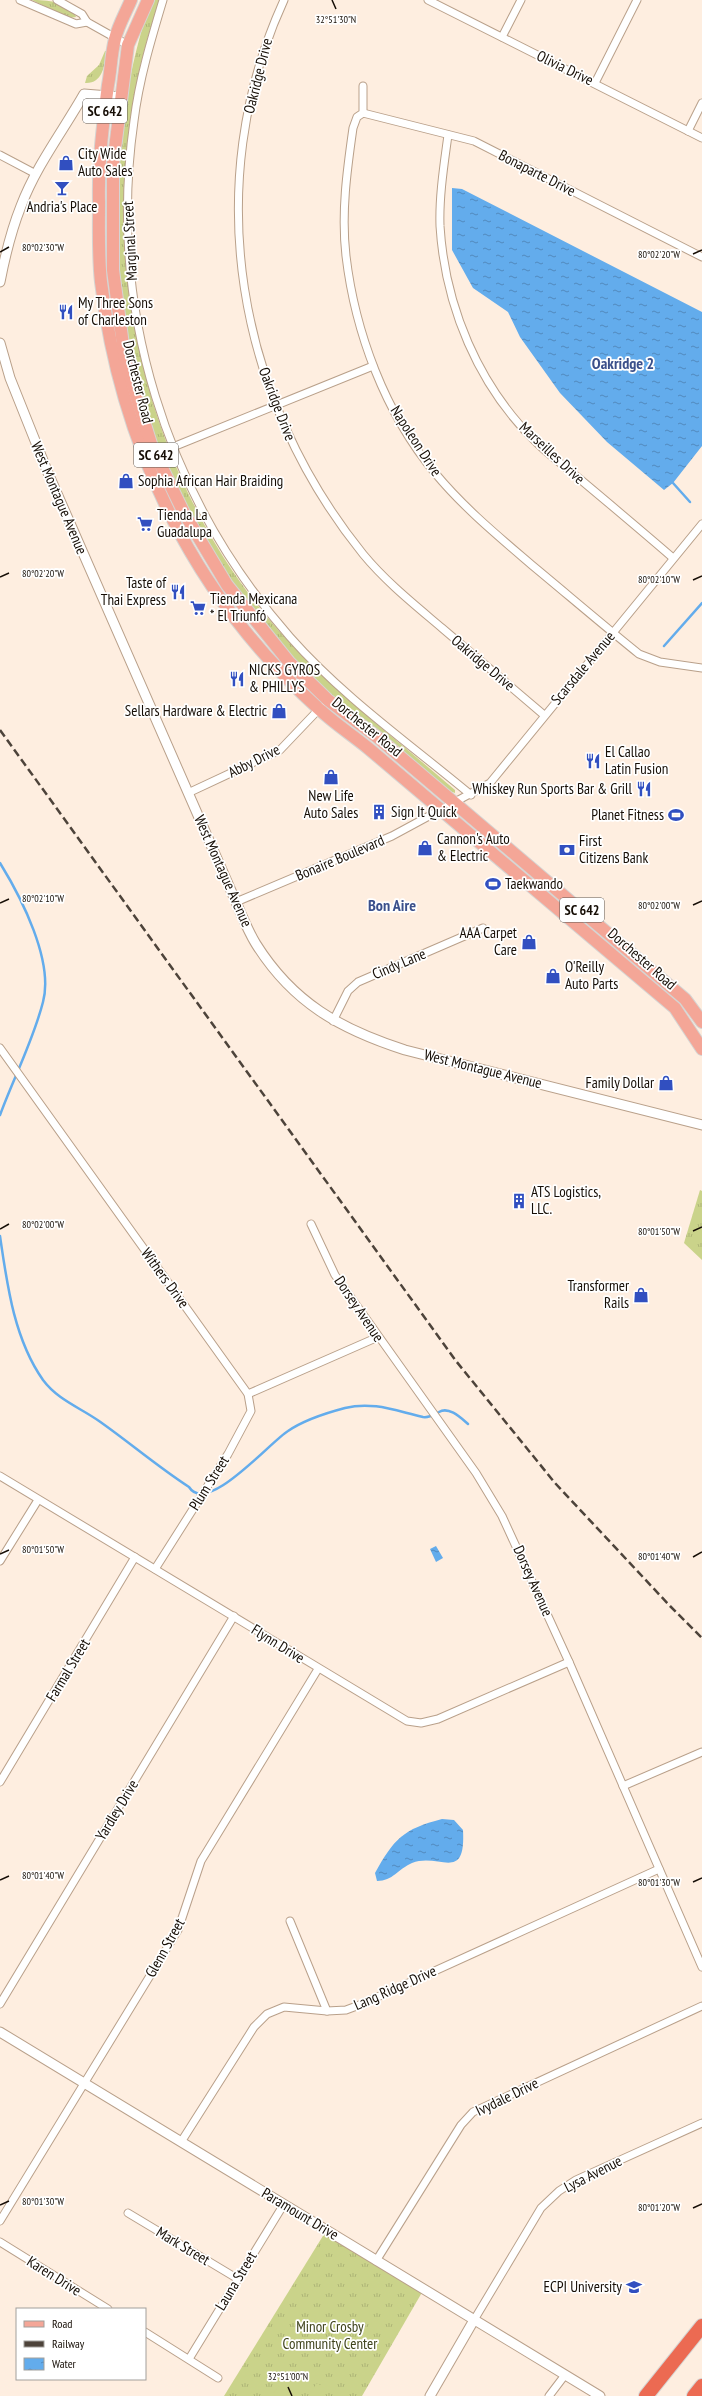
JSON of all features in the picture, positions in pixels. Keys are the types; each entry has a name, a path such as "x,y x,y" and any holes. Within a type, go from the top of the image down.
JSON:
{"highway":[{"path":"646,2396 702,2326"},
{"path":"694,2396 702,2386"}],"main road":[{"name":"Dorchester Road","path":"132,0 115,37 98,163 101,283 112,351 125,406 141,452 163,503 189,550 220,598 259,648 319,709 442,810 675,1008 702,1049"},
{"name":"Dorchester Road","path":"148,0 128,45 112,164 113,270 125,360 152,446 184,513 227,585 276,647 328,700 377,737 456,803 685,999 702,1022"}],"street":[{"path":"20,0 76,24 87,22"},
{"path":"58,0 82,14 87,22 128,45"},
{"name":"Marginal Street","path":"163,0 149,48 134,120 128,205 132,289 140,337 152,390 173,447 193,493 218,538 253,592 291,638 349,695 471,795"},
{"name":"Oakridge Drive","path":"284,0 270,29 249,107 238,190 238,231 244,293 254,341 265,379 294,450 338,521 364,555 397,590 544,714"},
{"name":"Olivia Drive","path":"428,0 702,138"},
{"path":"502,37 521,0"},
{"path":"595,83 637,0"},
{"path":"363,86 363,113"},
{"path":"0,282 8,245 21,205 36,174 84,94 121,97"},
{"path":"688,131 702,103"},
{"name":"Bonaparte Drive","path":"363,113 474,141 702,257"},
{"name":"Napoleon Drive","path":"363,113 357,117 353,128 345,189 346,255 357,313 373,366 406,430 434,472 471,513 639,654 660,662 702,668"},
{"name":"Marseilles Drive","path":"448,135 441,197 440,224 443,258 452,297 466,337 482,372 504,406 536,442 674,558"},
{"path":"0,155 36,174"},
{"name":"West Montague Avenue","path":"0,346 15,391 48,473 236,902 255,943 270,964 292,988 313,1007 333,1021 366,1037 405,1050 702,1125"},
{"path":"173,447 277,407 373,366"},
{"name":"Scarsdale Avenue","path":"456,803 490,783 544,714 702,524"},
{"name":"Abby Drive","path":"188,792 280,750 328,700"},
{"name":"Bonaire Boulevard","path":"236,902 392,836 456,803"},
{"name":"Cindy Lane","path":"333,1021 348,991 358,982 484,928"},
{"name":"Withers Drive","path":"0,1048 248,1394"},
{"name":"Dorsey Avenue","path":"311,1224 335,1275 476,1473 502,1516 624,1786 702,1967"},
{"path":"248,1394 378,1336"},
{"name":"Plum Street","path":"155,1569 228,1454 251,1411 248,1394"},
{"name":"Flynn Drive","path":"0,1476 406,1721 421,1723 438,1719 569,1662"},
{"path":"0,1561 38,1500"},
{"name":"Farmal Street","path":"0,1782 136,1557"},
{"name":"Yardley Drive","path":"0,2004 234,1616"},
{"name":"Glenn Street","path":"0,2221 178,1930 201,1861 318,1669"},
{"path":"624,1786 702,1752"},
{"name":"Lang Ridge Drive","path":"181,2142 254,2027 267,2014 284,2007 327,2011 346,2010 659,1869"},
{"path":"290,1921 327,2011"},
{"name":"Ivydale Drive","path":"376,2261 461,2125 473,2112 702,2006"},
{"name":"Paramount Drive","path":"0,2032 600,2396"},
{"name":"Lysa Avenue","path":"474,2320 541,2208 559,2191 576,2180 702,2123"},
{"name":"Launa Street","path":"189,2359 284,2204"},
{"name":"Mark Street","path":"128,2213 238,2278"},
{"name":"Karen Drive","path":"0,2242 106,2308"},
{"path":"430,2396 474,2320"},
{"path":"146,2333 218,2378"},
{"path":"549,2396 565,2375"}],"green space":[{"path":"32,0 57,2 69,8 76,17 68,18"},
{"path":"151,0 160,0 137,80 126,163 125,247 136,331 156,413 187,491 228,565 279,631 299,653 342,694 455,790 455,793 439,784 357,717 283,647 222,569 174,483 141,391 121,295 117,197 126,98"},
{"path":"105,51 107,51 107,54 105,64 99,78 91,83 85,83 87,76 99,65"},
{"path":"700,1190 702,1191 702,1260 684,1243"},
{"name":"Minor Crosby Community Center","path":"326,2231 424,2289 362,2396 224,2396"},
{"path":"290,2370 303,2379 292,2396 276,2396 273,2394"},
{"path":"317,2383 327,2390 323,2396 308,2396"}],"water":[{"path":"452,188 462,189 702,312 702,446 673,483 664,490 607,442 560,393 520,337 508,312 473,288 452,250"},
{"path":"436,1546 443,1558 436,1562 430,1549"},
{"path":"442,1819 454,1820 463,1830 463,1846 460,1856 455,1861 449,1863 422,1861 412,1863 391,1877 377,1881 375,1873 388,1852 401,1837 418,1827"}],"waterway":[{"path":"673,483 690,502"},
{"path":"664,646 702,603"},
{"path":"0,863 17,893 34,930 44,968 45,986 43,1002 34,1031 0,1115"},
{"path":"0,1236 9,1292 18,1329 33,1364 43,1380 55,1393 99,1421 198,1493 210,1492 223,1485 294,1427 315,1417 345,1408 355,1406 375,1406 423,1417 431,1416 447,1410 468,1424"}],"railway":[{"path":"0,730 456,1361 555,1483 702,1638"}],"place":[{"name":"City Wide Auto Sales","path":"66,163"},
{"name":"Andria's Place","path":"62,188"},
{"name":"My Three Sons of Charleston","path":"66,312"},
{"name":"Sophia African Hair Braiding","path":"126,481"},
{"name":"Tienda La Guadalupa","path":"145,524"},
{"name":"Taste of Thai Express","path":"178,592"},
{"name":"Tienda Mexicana * El Triunfó","path":"198,608"},
{"name":"NICKS GYROS & PHILLYS","path":"237,679"},
{"name":"Sellars Hardware & Electric","path":"279,711"},
{"name":"El Callao Latin Fusion","path":"593,761"},
{"name":"New Life Auto Sales","path":"331,777"},
{"name":"Whiskey Run Sports Bar & Grill","path":"644,789"},
{"name":"Sign It Quick","path":"379,812"},
{"name":"Planet Fitness","path":"676,815"},
{"name":"Cannon's Auto & Electric","path":"425,848"},
{"name":"First Citizens Bank","path":"567,850"},
{"name":"Taekwando","path":"493,884"},
{"name":"AAA Carpet Care","path":"529,942"},
{"name":"O'Reilly Auto Parts","path":"553,976"},
{"name":"Family Dollar","path":"666,1083"},
{"name":"ATS Logistics, LLC.","path":"519,1201"},
{"name":"Transformer Rails","path":"641,1295"},
{"name":"ECPI University","path":"634,2287"}],"district":[{"name":"Oakridge 2","path":"623,363"},
{"name":"Bon Aire","path":"392,905"}]}
